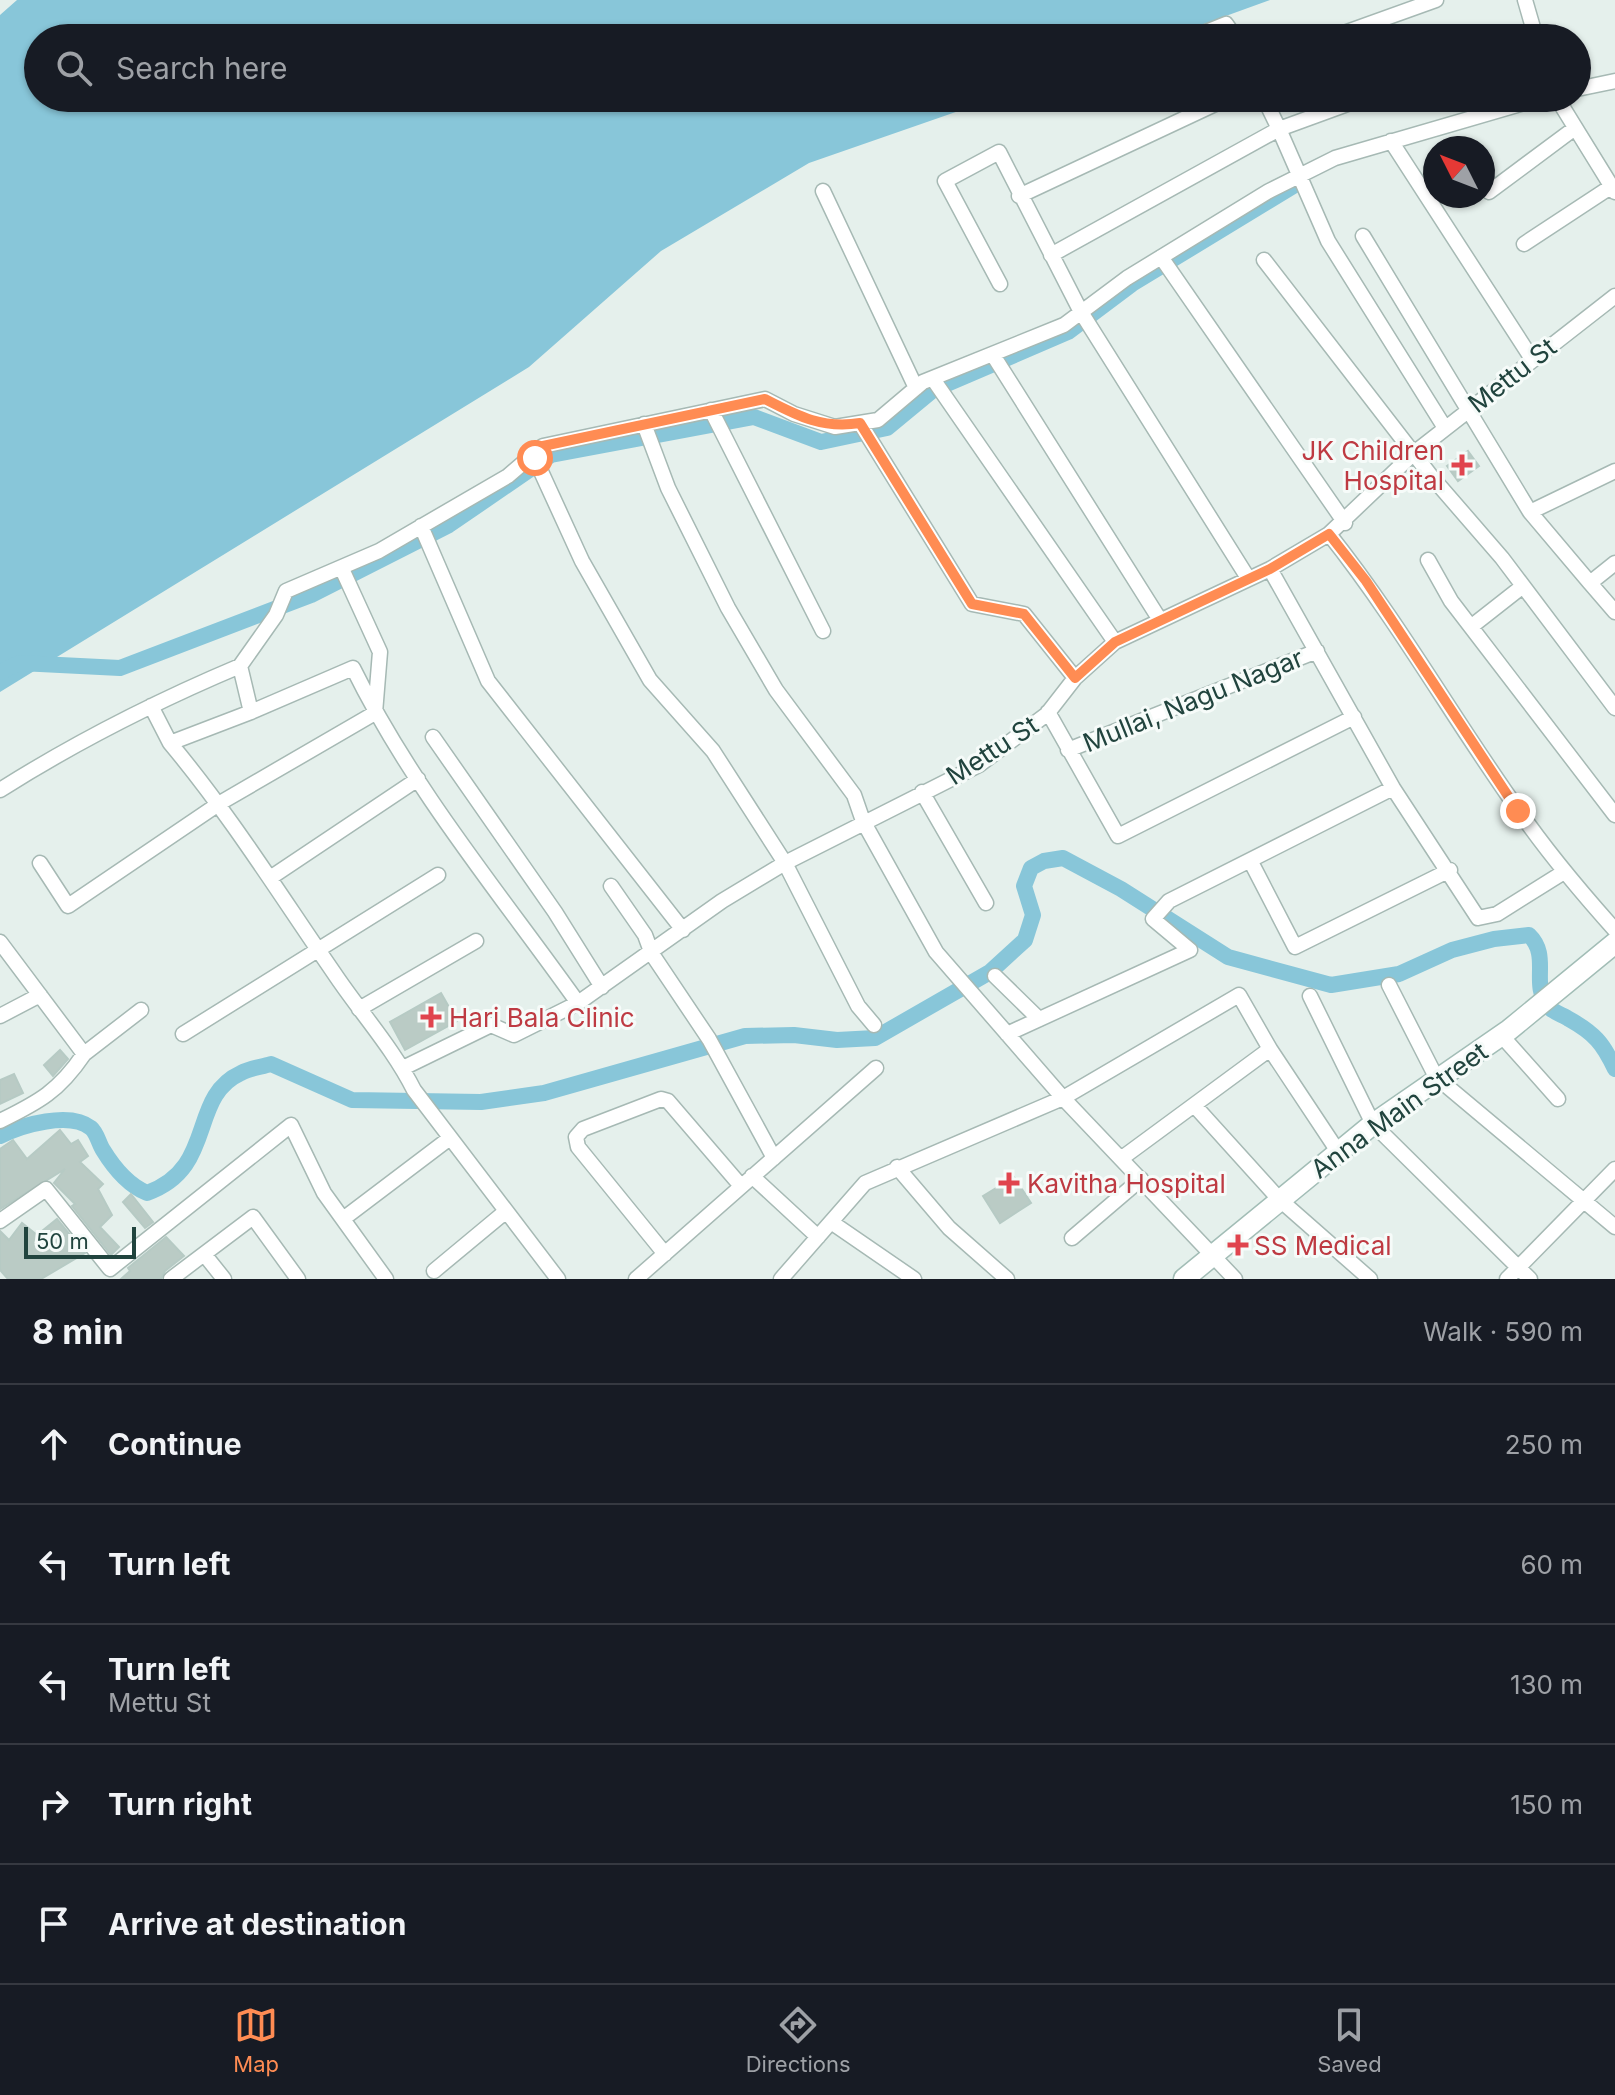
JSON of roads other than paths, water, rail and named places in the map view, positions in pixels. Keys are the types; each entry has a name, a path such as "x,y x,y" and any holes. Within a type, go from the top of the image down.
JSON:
{"street":[{"path":"1369,24 1436,0"},
{"path":"1525,0 1531,24"},
{"path":"1591,86 1615,81"},
{"path":"1019,196 1198,112"},
{"path":"1271,112 1328,241 1445,428"},
{"path":"1051,255 1279,129 1326,112"},
{"path":"0,790 47,760 151,706 240,666 276,615 286,591 345,575 424,533 508,476 536,461 543,446 647,433 716,419 765,399 794,414 835,427 864,429 916,388 937,384 995,360 1084,317 1164,262 1335,158 1394,145 1497,112"},
{"path":"1524,244 1613,189 1565,112"},
{"path":"1495,188 1575,128"},
{"path":"1394,145 1532,359"},
{"path":"1000,284 945,181 999,152 1084,317 1248,578"},
{"path":"823,191 916,388"},
{"path":"1363,236 1530,512 1615,612"},
{"path":"1264,260 1414,453 1523,586 1615,708"},
{"path":"1164,262 1345,523"},
{"name":"Mettu St","path":"403,1068 491,1025 514,1035 578,1003 785,863 979,765 1048,712 1075,678 1115,642 1270,569 1345,523 1414,453 1615,296"},
{"path":"995,360 1160,620"},
{"path":"937,384 1115,642"},
{"path":"716,419 823,631"},
{"path":"864,429 972,604 1024,614 1075,678"},
{"path":"647,433 668,488 728,608 776,690 854,795 863,821 936,952 1063,1098 1235,1279"},
{"path":"536,461 582,561 650,680 713,751 785,863 858,1006 874,1025"},
{"path":"1530,512 1615,471"},
{"path":"424,533 488,681 683,930"},
{"path":"1329,534 1366,581 1518,811 1564,872 1615,930"},
{"path":"1428,560 1451,601 1615,815"},
{"path":"1590,583 1615,563"},
{"path":"1270,569 1393,788 1450,870 1478,918 1497,914 1564,872"},
{"path":"345,575 380,652 375,713"},
{"path":"1472,626 1523,586"},
{"name":"Mullai, Nagu Nagar","path":"1068,750 1317,651"},
{"path":"240,666 251,712"},
{"path":"170,743 353,668 375,713 418,779 578,1003"},
{"path":"151,706 170,743 220,803 317,949 403,1068 414,1090 558,1279"},
{"path":"1048,712 1118,836 1354,717"},
{"path":"40,863 68,906 220,803 375,713"},
{"path":"433,737 555,912 602,987"},
{"path":"270,878 418,779"},
{"path":"1007,1034 1190,950 1153,919 1169,901 1393,788"},
{"path":"922,792 986,903"},
{"path":"1251,862 1295,947 1450,870"},
{"path":"183,1034 438,875"},
{"path":"611,886 709,1039 774,1158"},
{"path":"359,1009 476,941"},
{"path":"0,942 84,1054"},
{"name":"Anna Main Street","path":"1184,1279 1373,1124 1436,1077 1501,1035 1615,943"},
{"path":"995,976 1039,1019"},
{"path":"1389,985 1436,1077 1615,1227"},
{"path":"0,1016 40,995"},
{"path":"781,1279 865,1183 1063,1098 1239,995 1270,1049 1339,1153"},
{"path":"1310,996 1373,1124 1512,1273 1530,1279"},
{"path":"0,1121 44,1100 69,1076 84,1054 141,1010"},
{"path":"1501,1035 1558,1099"},
{"path":"1122,1158 1270,1049"},
{"path":"636,1279 876,1068"},
{"path":"665,1254 578,1147 576,1137 583,1129 661,1099 668,1101 746,1181 818,1237"},
{"path":"1194,1105 1279,1199 1370,1279"},
{"path":"0,1221 46,1189 114,1274 291,1125 324,1193 386,1279"},
{"path":"343,1219 450,1138"},
{"path":"897,1167 949,1228 1007,1279"},
{"path":"1512,1273 1615,1169"},
{"path":"1072,1238 1141,1179"},
{"path":"434,1271 505,1212"},
{"path":"171,1279 253,1217 298,1279"},
{"path":"831,1222 914,1279"},
{"path":"204,1254 224,1279"}],"water":[{"path":"17,0 1270,0 1204,24 24,24 24,112 956,112 809,163 661,251 529,367 0,692 0,15"}],"waterway":[{"path":"0,672 20,663 120,668 311,595 449,525 551,455 754,417 821,442 887,428 933,390 1068,332 1132,284 1300,182"},
{"path":"0,1136 46,1122 82,1123 93,1130 107,1157 122,1175 147,1193 169,1182 184,1167 214,1098 225,1084 245,1071 271,1064 352,1100 481,1102 544,1093 745,1036 794,1035 837,1040 875,1038 990,972 1025,940 1033,915 1024,886 1031,868 1044,861 1063,858 1121,889 1228,957 1331,985 1399,974 1452,950 1494,939 1529,935 1539,952 1541,989 1548,1006 1591,1034 1602,1045 1615,1069"}],"place":[{"name":"JK Children Hospital","path":"1462,465"},
{"name":"Hari Bala Clinic","path":"431,1017"},
{"name":"Kavitha Hospital","path":"1009,1183"},
{"name":"SS Medical","path":"1238,1245"}]}
